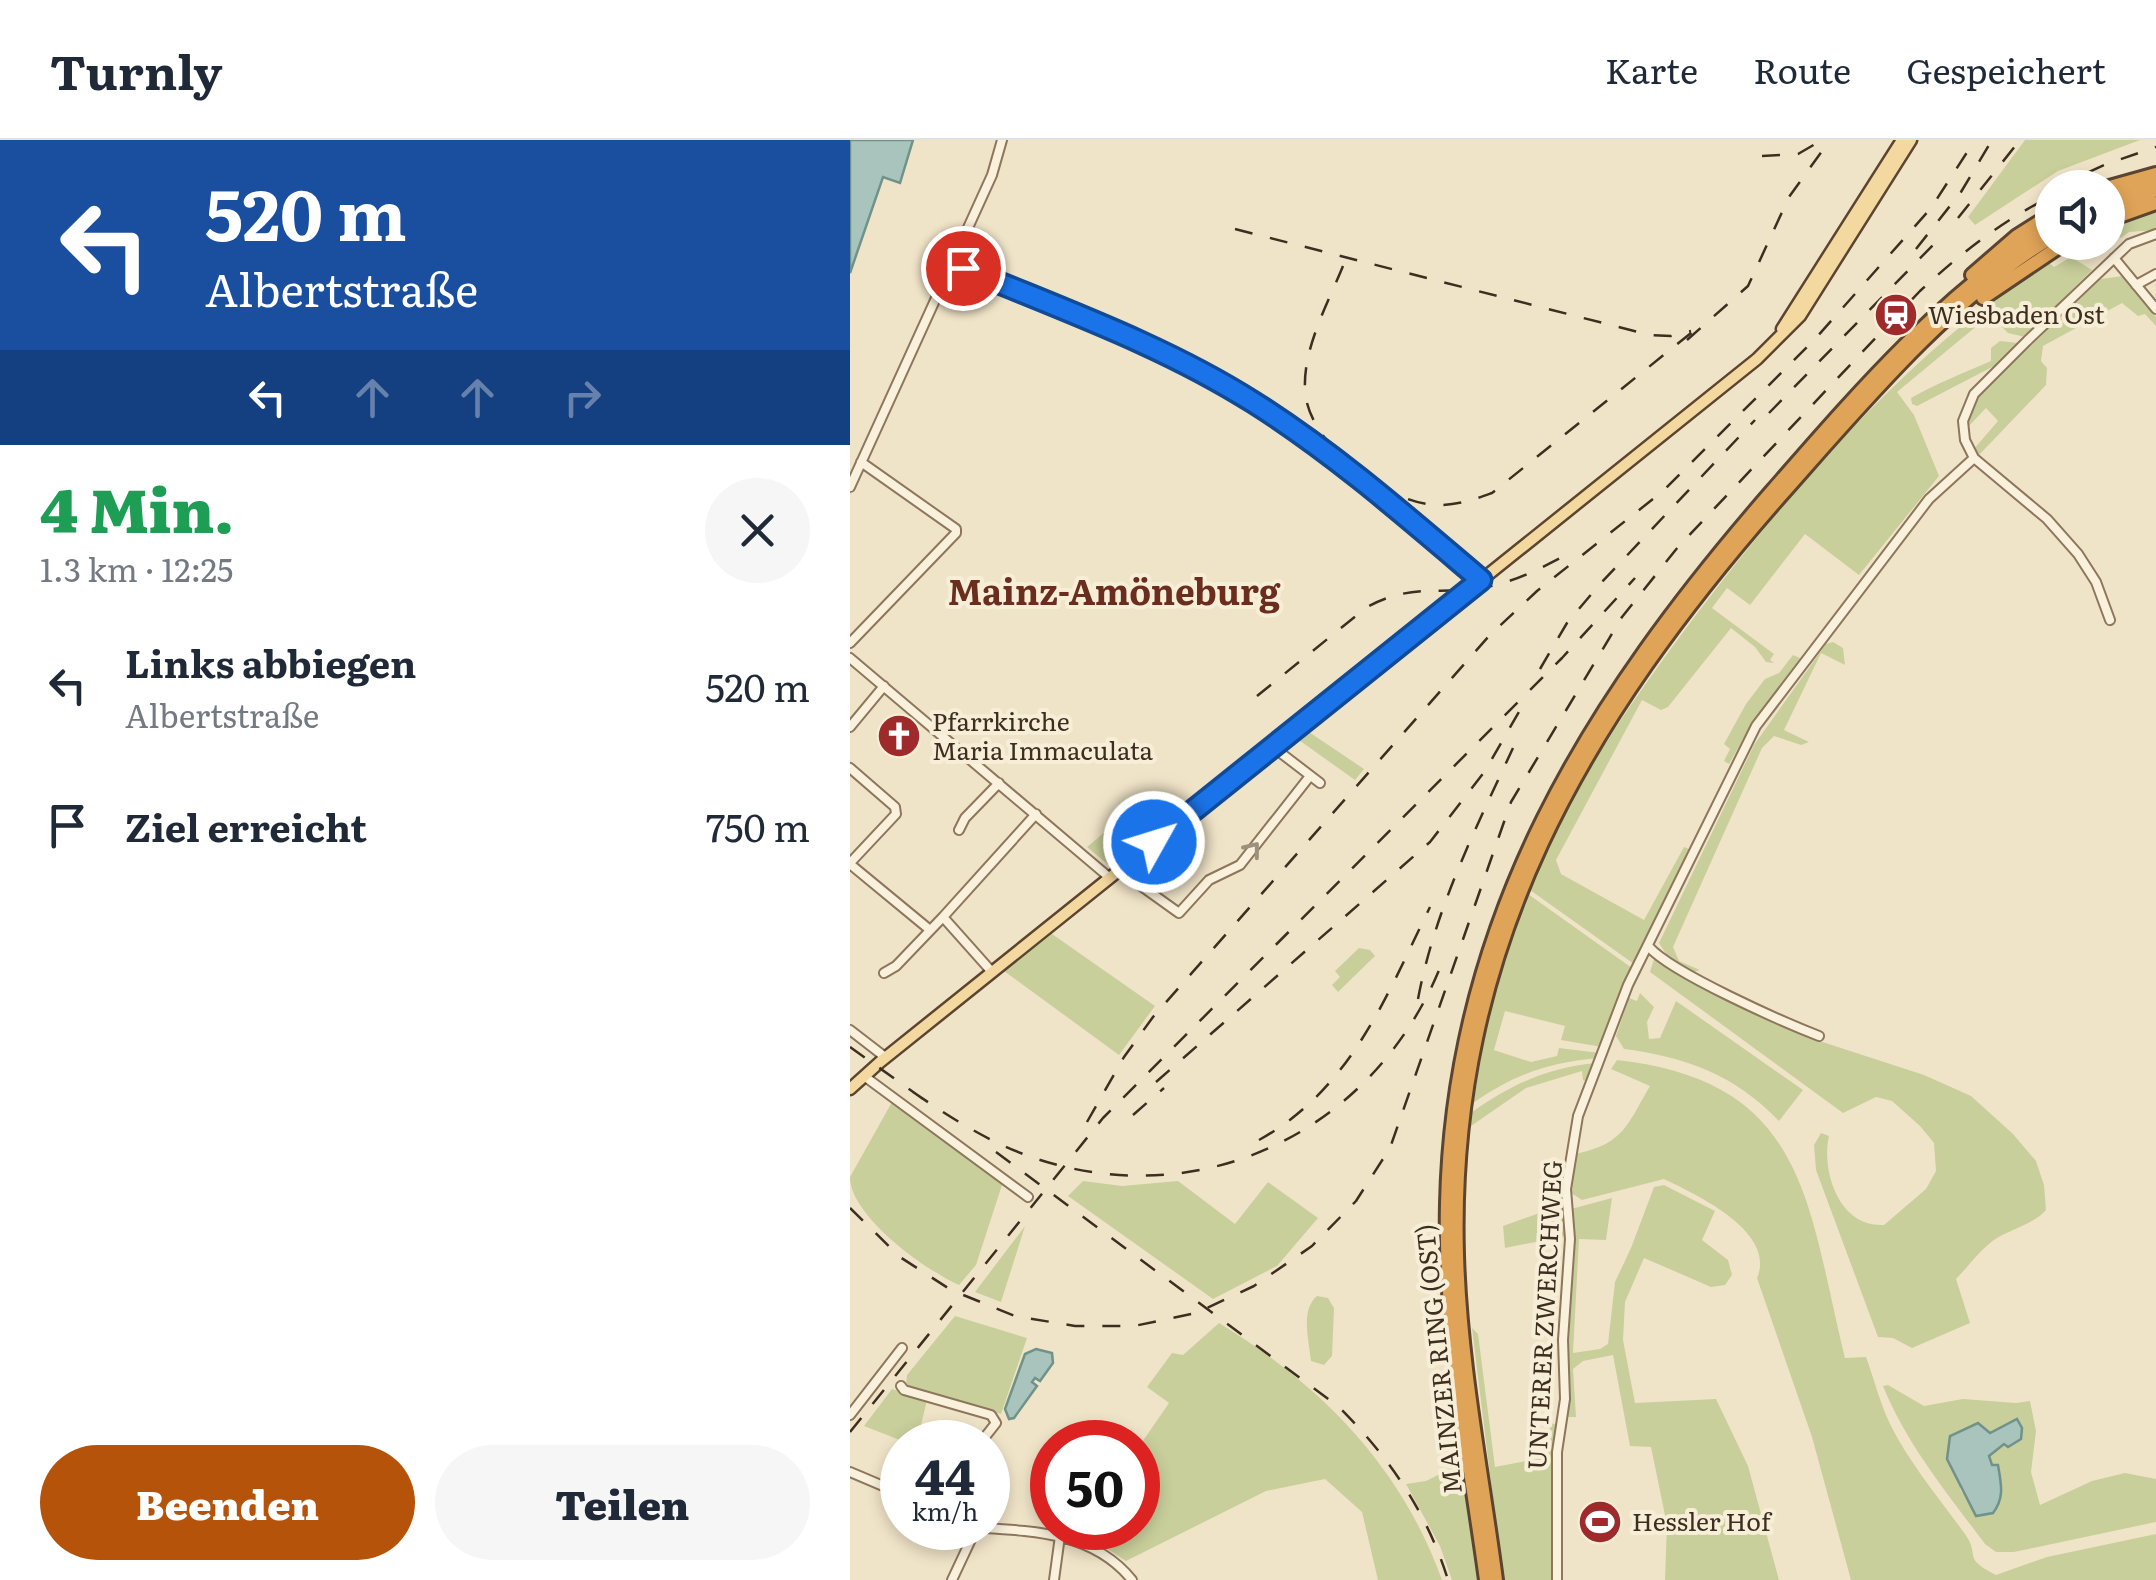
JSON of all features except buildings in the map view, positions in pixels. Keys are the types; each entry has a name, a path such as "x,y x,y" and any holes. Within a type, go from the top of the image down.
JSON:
{"highway":[{"path":"2125,184 2156,177"},
{"path":"2125,194 2156,177"},
{"path":"2125,196 2156,190"},
{"path":"2125,214 2156,203"},
{"path":"1937,323 1984,264 2035,225"},
{"path":"1510,902 1581,747 1688,595 1813,444 1993,268 2035,238"},
{"path":"1937,323 2035,249"},
{"path":"1937,323 2037,260"},
{"name":"MAINZER RING (OST)","path":"1486,1580 1451,1311 1447,1206 1462,1050 1484,966 1510,902"},
{"name":"MAINZER RING (OST)","path":"1496,1580 1460,1308 1456,1206 1472,1052 1510,902"}],"main road":[{"path":"1805,301 1902,140"},
{"path":"850,1089 882,1059 1733,378 1776,338 1805,301 1911,140"}],"street":[{"path":"850,487 992,175 1002,140"},
{"path":"2125,248 2134,240 2156,234"},
{"path":"2110,620 2092,576 2064,536 1974,458 1963,428 1971,398 2112,260"},
{"path":"2116,260 2156,310"},
{"path":"952,263 1136,340 1252,401 1320,448 1481,580"},
{"path":"2136,285 2156,274"},
{"name":"UNTERER ZWERCHWEG","path":"1557,1580 1558,1444 1565,1399 1563,1340 1570,1238 1566,1189 1578,1116 1628,985 1756,726 1928,499 1974,458"},
{"path":"850,643 956,534 956,528 861,462"},
{"path":"850,658 1036,814 1115,874 1179,913 1209,880 1240,864 1310,776"},
{"path":"850,727 884,686"},
{"path":"1274,747 1320,784"},
{"path":"850,768 895,807 896,814 850,864 930,930"},
{"path":"959,830 999,782"},
{"path":"884,973 896,966 1036,814"},
{"path":"942,917 992,972"},
{"path":"1646,950 1819,1036"},
{"path":"850,1030 882,1059"},
{"path":"864,1076 1028,1197"},
{"path":"850,1415 902,1348"},
{"path":"901,1386 992,1415 994,1420"},
{"path":"850,1472 880,1485"},
{"path":"952,1580 966,1550"},
{"path":"1054,1580 1058,1550"},
{"path":"1097,1550 1132,1580"}],"green space":[{"path":"2025,140 2140,140 2061,170 2035,170 2035,186 1975,225 1968,217"},
{"path":"2156,213 2156,230 2125,235 2125,218"},
{"path":"2066,260 2076,260 2092,270 2025,337 2008,333 1990,315 1897,392 1914,415 1939,476 1859,575 1805,534 1750,605 1727,588 1712,608 1774,654 1770,660 1774,663 1766,662 1755,647 1731,628 1668,707 1661,710 1642,700 1556,860 1561,874 1644,920 1684,847 1689,849 1634,964 1530,890 1564,815 1627,711 1776,514 1859,422 1949,336 2048,262 2054,267"},
{"path":"2123,276 2156,317 2156,326 2145,314 2138,316 2122,303 2043,346 2041,361 2047,368 2046,385 1979,455 1973,450 1998,421 1986,408 1966,429 1977,397 2101,279"},
{"path":"2000,341 2018,343 1996,365 1917,406 1912,404 1911,398 1991,361 1991,348"},
{"path":"1833,642 1843,648 1845,665 1821,653 1784,730 1809,742 1801,745 1774,736 1762,748 1673,947 1679,961 1700,970 1694,972 1668,957 1659,943 1754,745 1826,644"},
{"path":"1793,655 1800,658 1750,727 1729,764 1724,761 1730,749 1724,744 1746,704 1765,679 1779,673"},
{"path":"1306,730 1364,769 1355,780 1296,738"},
{"path":"1106,831 1127,854 1111,867 1087,847"},
{"path":"1528,894 1632,968 1602,1047 1561,1040 1565,1026 1505,1011 1494,1050 1531,1062 1557,1056 1559,1048 1600,1053 1598,1058 1532,1072 1473,1103 1493,992"},
{"path":"1052,934 1155,1006 1119,1055 1004,971"},
{"path":"1359,948 1370,950 1375,956 1338,992 1332,985 1340,977 1335,971"},
{"path":"1654,959 1798,1034 1924,1075 1971,1096 2013,1134 2036,1161 2044,1185 2046,1210 1991,1242 1956,1279 1970,1323 1912,1348 1893,1338 1878,1337 1816,1170 1814,1145 1821,1133 1829,1136 1831,1180 1845,1207 1868,1223 1884,1225 1926,1189 1936,1171 1934,1143 1920,1126 1892,1101 1876,1097 1843,1113 1650,972"},
{"path":"1640,993 1654,1007 1647,1022 1649,1039 1660,1038 1676,1001 1803,1090 1779,1121 1745,1091 1708,1071 1668,1057 1624,1049 1616,1036 1629,998 1637,1001"},
{"path":"1617,1060 1680,1073 1728,1094 1763,1123 1788,1159 1807,1202 1845,1358 1866,1357 1898,1439 1965,1534 1979,1564 1996,1575 2047,1557 2156,1534 2156,1580 1851,1580 1812,1437 1757,1278 1760,1261 1756,1245 1730,1217 1664,1179 1582,1200 1571,1193 1575,1154 1604,1145 1622,1131 1650,1086 1611,1069"},
{"path":"1595,1063 1588,1082 1583,1080 1582,1071 1526,1088 1471,1126 1472,1112 1501,1093 1546,1073"},
{"path":"892,1102 1003,1182 976,1265 959,1285 892,1240 862,1208 853,1192 850,1177"},
{"path":"1083,1181 1122,1186 1178,1181 1235,1224 1268,1182 1318,1218 1277,1266 1213,1299 1068,1196"},
{"path":"1664,1185 1715,1211 1702,1240 1728,1260 1732,1275 1725,1285 1711,1287 1644,1258 1625,1302 1623,1340 1635,1403 1716,1399 1748,1466 1779,1580 1665,1580 1667,1525 1651,1447 1630,1446 1613,1355 1583,1361 1573,1369 1576,1417 1566,1417 1566,1341 1574,1239 1571,1209 1612,1198 1606,1240 1579,1239 1573,1353 1608,1344 1615,1282 1654,1187"},
{"path":"1562,1205 1566,1236 1505,1248 1503,1226"},
{"path":"1025,1226 1001,1302 975,1292"},
{"path":"1317,1296 1328,1298 1334,1308 1332,1356 1324,1365 1311,1361 1308,1335 1307,1317"},
{"path":"955,1316 1027,1338 1001,1414 906,1385 907,1375"},
{"path":"1219,1323 1291,1373 1324,1402 1380,1465 1404,1500 1442,1580 1378,1580 1362,1512 1325,1479 1266,1491 1160,1544 1157,1420 1169,1403 1147,1387 1172,1353 1183,1355"},
{"path":"1472,1328 1478,1334 1495,1467 1547,1457 1550,1422 1556,1425 1555,1580 1503,1580"},
{"path":"1888,1385 1924,1406 1963,1399 2030,1401 2036,1431 2031,1472 2040,1505 2092,1481 2125,1473 2156,1479 2156,1522 2014,1552 1996,1552 1985,1544 1929,1468 1883,1386","holes":["2009,1422 2021,1439 2008,1447 2004,1444 1989,1456 1992,1466 1983,1516 1977,1516 1960,1489 1982,1427 1990,1433"]},
{"path":"892,1389 927,1400 922,1420 880,1420 880,1432 864,1426"},
{"path":"1454,1467 1464,1479 1478,1580 1452,1580 1440,1546 1406,1484 1426,1481"},
{"path":"1109,1550 1148,1550 1126,1561"}],"water":[{"path":"850,140 913,140 900,183 883,177 850,273"},
{"path":"1036,1349 1052,1353 1053,1363 1040,1381 1035,1378 1032,1382 1037,1386 1014,1418 1009,1419 1005,1409 1025,1354"},
{"path":"2017,1419 2022,1428 2021,1439 2008,1447 2004,1444 1989,1456 1992,1465 1998,1465 1999,1501 1993,1513 1976,1516 1947,1459 1950,1436 1978,1423 1990,1433"}],"railway":[{"path":"1762,156 1798,154 1822,140"},
{"path":"1687,340 1748,286 1789,197 1830,140"},
{"path":"1087,1122 1124,1057 1153,1017 1489,636 1537,591 1663,491 1816,338 1931,208 1975,140"},
{"path":"1916,249 1961,192 1992,140"},
{"path":"1958,218 2020,140"},
{"path":"2093,170 2156,147"},
{"path":"850,1208 900,1257 951,1290 1015,1316 1075,1326 1134,1326 1196,1313 1254,1286 1312,1246 1356,1201 1390,1148 1511,802 1622,617 1678,547 1920,291 1983,239 2035,205"},
{"path":"1235,229 1650,335 1671,336 1691,331"},
{"path":"1769,413 1934,244"},
{"path":"1343,266 1308,358 1305,389 1309,410 1319,430 1354,468 1375,483 1420,503 1454,504 1492,493 1696,329"},
{"path":"993,273 1180,351 1317,433"},
{"path":"1540,669 1567,623 1600,584 1755,420"},
{"path":"1257,696 1367,607 1411,592 1493,586 1568,554"},
{"path":"850,1432 1103,1118 1562,658 1635,578"},
{"path":"1156,1082 1430,842 1485,771 1520,710"},
{"path":"1418,999 1446,902 1513,748"},
{"path":"1259,1140 1291,1119 1342,1068 1381,1007 1430,907"},
{"path":"913,1092 998,1143 1054,1164 1116,1175 1176,1174 1233,1162 1287,1139 1336,1107 1379,1067 1414,1019 1442,963"},
{"path":"850,1047 923,1099"},
{"path":"1133,1115 1164,1088"},
{"path":"996,1152 1339,1407 1404,1487 1429,1531 1448,1580"}],"place":[{"name":"Wiesbaden Ost","path":"1896,315"},
{"name":"Pfarrkirche Maria Immaculata","path":"899,736"},
{"name":"Hessler Hof","path":"1600,1522"}],"district":[{"name":"Mainz-Amöneburg","path":"1114,593"}],"route":[{"path":"963,268 1136,340 1252,401 1320,448 1481,580 1154,842"}]}
